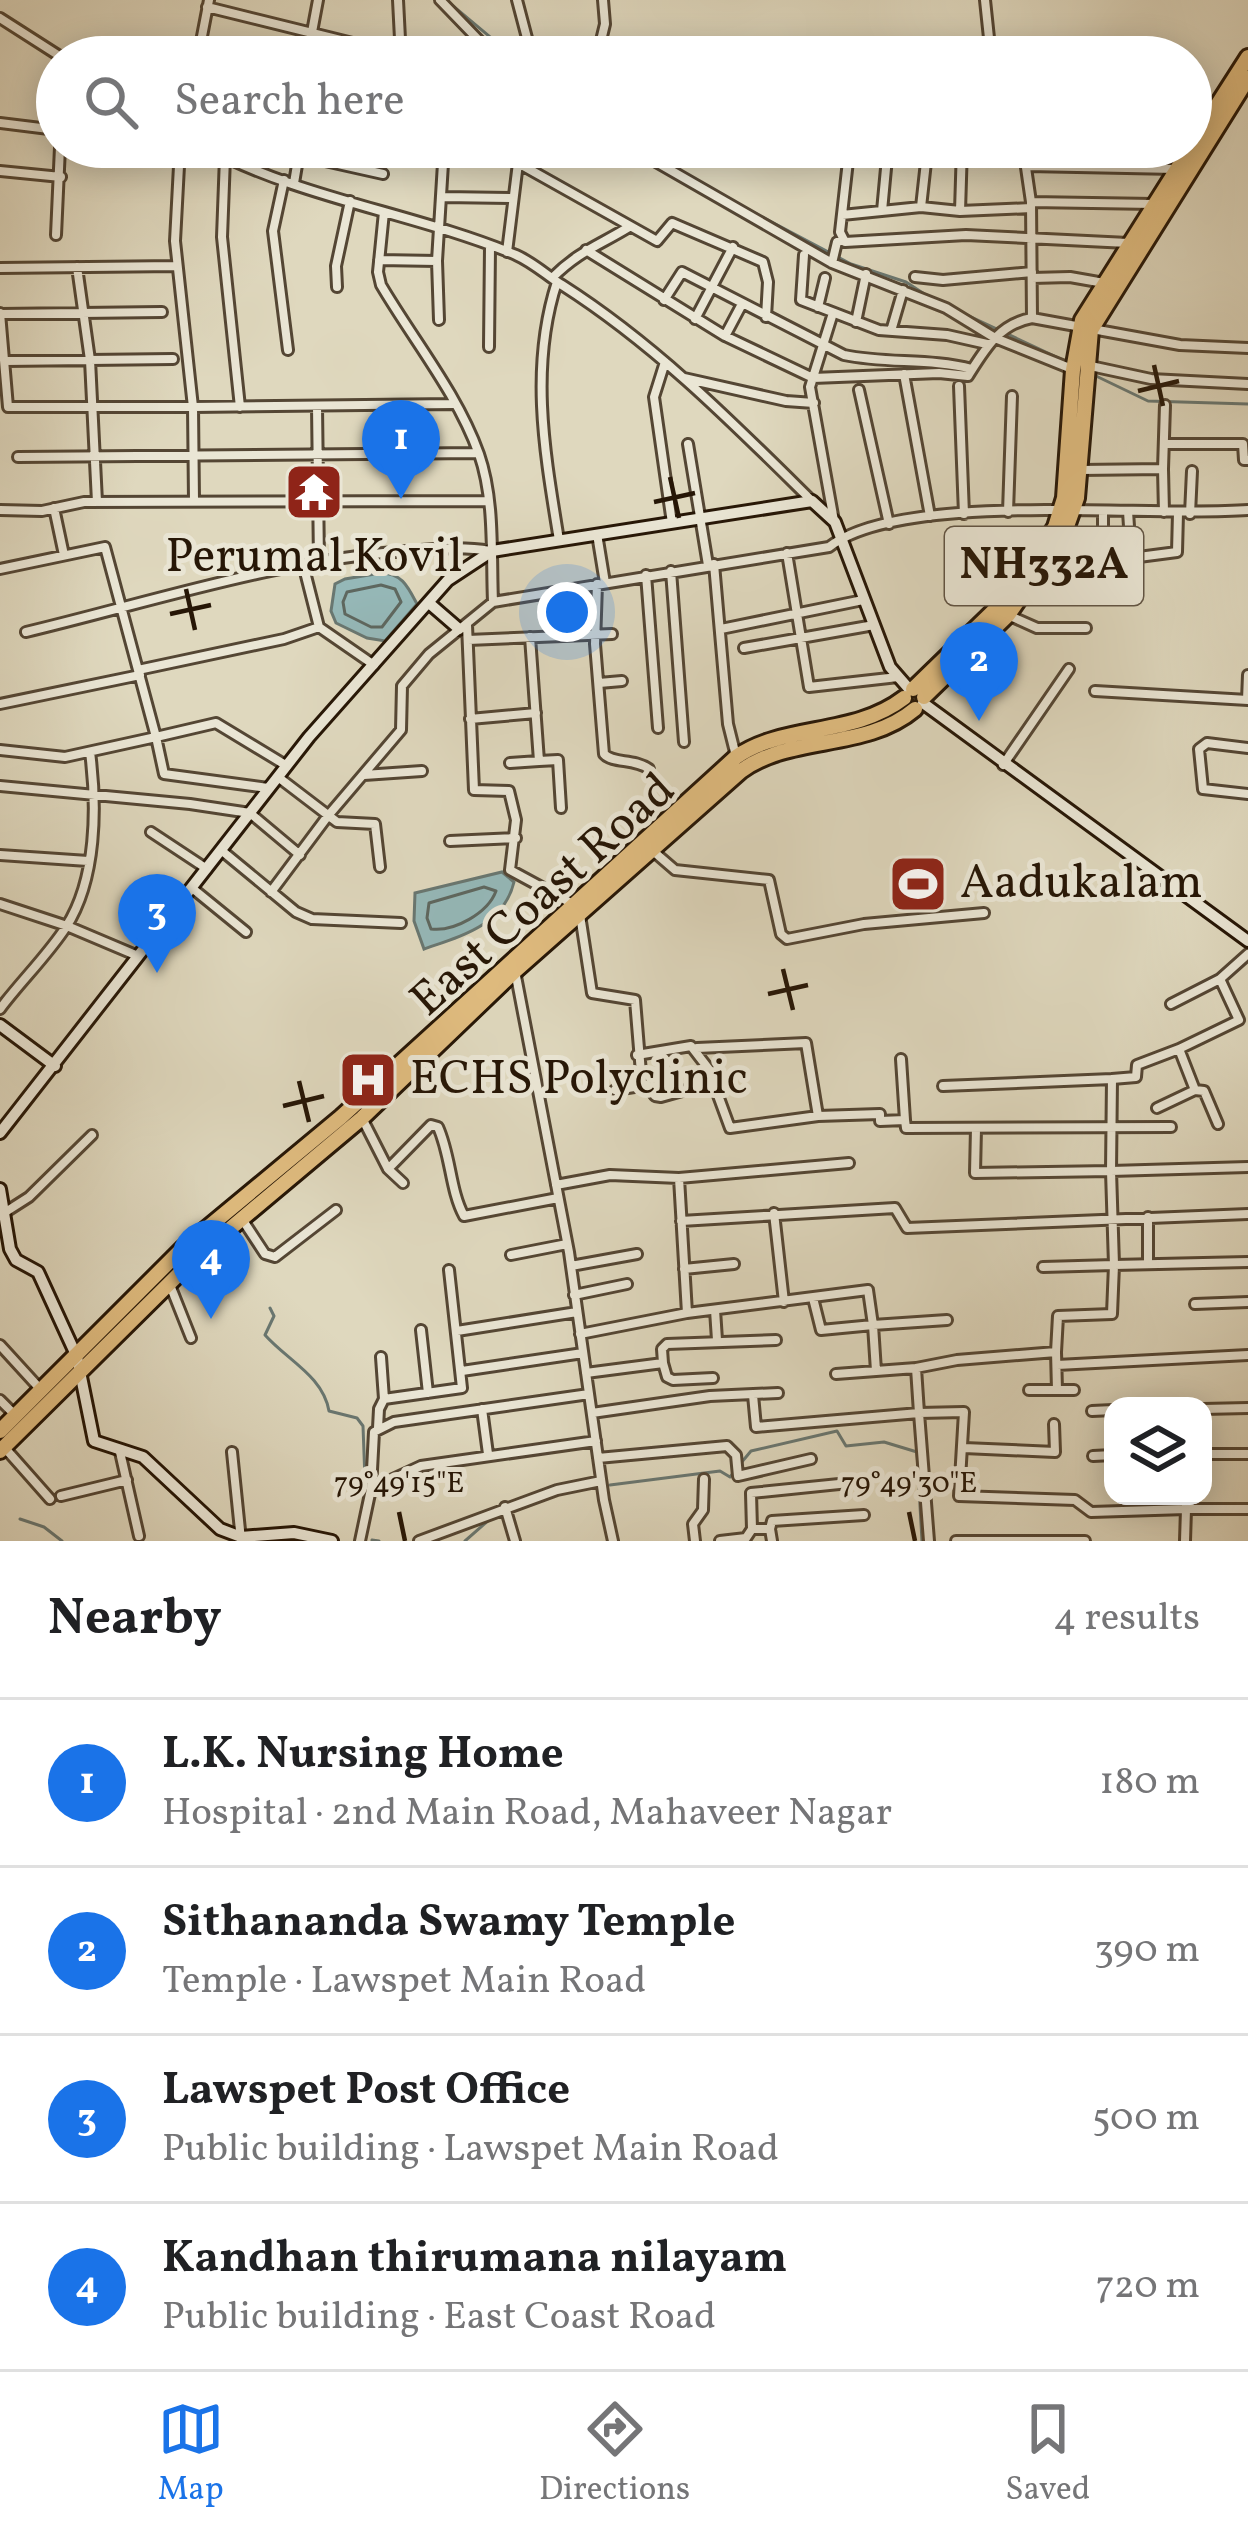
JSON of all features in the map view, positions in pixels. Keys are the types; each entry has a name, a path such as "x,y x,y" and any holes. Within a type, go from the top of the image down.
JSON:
{"highway":[{"name":"East Coast Road","path":"1212,113 1248,56"},
{"name":"East Coast Road","path":"1212,133 1248,78"},
{"name":"East Coast Road","path":"1085,329 1190,168"},
{"name":"East Coast Road","path":"2,1449 182,1249 341,1117 576,908 736,757 758,745 875,716 915,698 1009,597 1068,510 1085,329 1104,283 1176,170"},
{"name":"East Coast Road","path":"0,1431 362,1118 576,908 751,764 878,732 1008,615 1055,549 1068,510 1078,470 1079,368"}],"street":[{"path":"311,32 318,0"},
{"path":"398,0 400,36"},
{"path":"440,0 475,36"},
{"path":"517,0 526,36"},
{"path":"602,36 604,0"},
{"path":"986,0 989,36"},
{"path":"202,36 208,4 327,36"},
{"path":"0,18 36,41"},
{"path":"0,123 36,127"},
{"path":"56,235 61,168"},
{"path":"179,168 176,266 193,407 194,501"},
{"path":"225,168 222,237 240,407"},
{"path":"254,168 507,252 605,310 835,522"},
{"path":"288,350 273,231 293,168"},
{"path":"356,168 383,174"},
{"path":"439,320 437,261 444,168"},
{"path":"507,252 517,168"},
{"path":"527,168 657,241 672,223 763,262 766,316"},
{"path":"667,168 832,263 946,308 994,338 1079,368 1151,379 1248,385"},
{"path":"832,263 842,240 847,168"},
{"path":"882,211 886,168"},
{"path":"921,207 925,168"},
{"path":"960,211 961,168"},
{"path":"1028,168 1032,318"},
{"path":"1102,168 1176,170"},
{"path":"0,171 61,177"},
{"path":"443,197 512,198"},
{"path":"337,287 336,266 350,201"},
{"path":"842,215 921,207 960,211 1154,204"},
{"path":"384,212 381,285 429,358 478,453 488,501 493,602"},
{"path":"559,540 540,405 555,280 572,257 609,242 630,226"},
{"path":"842,240 966,235 1130,243"},
{"path":"489,347 490,247"},
{"path":"695,319 733,247"},
{"path":"586,250 725,336 813,378 968,376 994,338 1013,322 1032,318 1180,345 1248,348"},
{"path":"804,255 801,300 891,331 994,338"},
{"path":"379,260 437,261"},
{"path":"0,268 176,266"},
{"path":"77,267 90,360 97,502"},
{"path":"664,299 682,272 824,347 871,361 935,361 972,369"},
{"path":"915,277 943,280 992,272 1104,283"},
{"path":"856,322 866,274"},
{"path":"818,307 825,278"},
{"path":"891,331 903,290"},
{"path":"725,336 742,304"},
{"path":"162,312 0,313 8,407 453,404"},
{"path":"833,313 810,387 839,539 898,677 915,698 1003,765 1248,941"},
{"path":"5,361 173,359"},
{"path":"665,362 655,397 672,523"},
{"path":"904,374 930,516"},
{"path":"683,378 814,403"},
{"path":"959,386 964,514"},
{"path":"859,390 889,524"},
{"path":"1008,512 1012,396"},
{"path":"1164,512 1165,405"},
{"path":"316,406 319,562"},
{"path":"688,444 721,629 728,724 736,757"},
{"path":"1164,444 1243,444 1244,460 1248,460"},
{"path":"18,457 478,453"},
{"path":"1078,470 1162,469"},
{"path":"1190,514 1192,471"},
{"path":"0,510 97,502 488,501"},
{"path":"26,632 303,564 467,547 491,551 812,501"},
{"path":"58,506 64,555"},
{"path":"271,892 401,730 402,686 429,654 464,631 493,602 829,547 839,539 930,516 1248,510"},
{"path":"1103,511 1103,561"},
{"path":"1128,512 1131,558 1177,552 1178,513"},
{"path":"597,534 600,583 595,635 606,758 633,760 649,769"},
{"path":"0,568 105,547 164,774 269,789"},
{"path":"0,1133 287,766 448,580 491,551"},
{"path":"787,554 808,687 898,677"},
{"path":"303,564 319,627 375,666"},
{"path":"671,571 684,742"},
{"path":"646,575 658,728"},
{"path":"721,629 863,600"},
{"path":"429,603 464,631 530,637 612,634"},
{"path":"1008,615 1037,628 1086,628"},
{"path":"745,648 874,626"},
{"path":"0,704 319,627"},
{"path":"464,631 474,790 509,791 516,838 510,870 576,908 589,988 596,996 634,997 642,1085"},
{"path":"530,637 539,760"},
{"path":"1003,765 1069,669"},
{"path":"1095,691 1247,700 1248,675"},
{"path":"599,683 622,681"},
{"path":"470,719 536,713"},
{"path":"0,751 65,757 217,723 287,766"},
{"path":"1248,748 1200,745 1199,777 1208,791 1248,794"},
{"path":"0,1009 68,926 88,861 96,795 90,752"},
{"path":"510,763 558,760 561,808"},
{"path":"362,775 422,771"},
{"path":"278,777 327,817 344,824 375,824 380,867"},
{"path":"0,786 250,813 300,855"},
{"path":"151,832 207,868"},
{"path":"449,841 516,838"},
{"path":"221,850 312,919 401,923"},
{"path":"652,850 675,870 770,880 781,934 787,939 864,924 984,913"},
{"path":"0,855 88,861"},
{"path":"192,888 246,932"},
{"path":"0,904 140,957"},
{"path":"1171,1004 1220,979 1248,954"},
{"path":"515,971 568,1244 613,1541"},
{"path":"944,1086 1136,1077 1137,1065 1239,1020 1220,979"},
{"path":"0,1025 55,1066"},
{"path":"637,1054 678,1046 806,1043 818,1116"},
{"path":"695,1048 730,1128 818,1116 880,1114 880,1121 905,1120"},
{"path":"1180,1049 1195,1090"},
{"path":"901,1059 906,1128 1171,1127"},
{"path":"615,1090 642,1085 662,1097 708,1087 712,1078"},
{"path":"1057,1390 1058,1316 1112,1314 1112,1079"},
{"path":"1157,1108 1204,1090 1218,1124"},
{"path":"362,1118 388,1169 403,1183"},
{"path":"388,1169 431,1125 438,1126 464,1216 558,1198"},
{"path":"976,1128 975,1173 1248,1167"},
{"path":"4,1213 29,1197 92,1135"},
{"path":"556,1185 610,1175 679,1178 849,1163"},
{"path":"679,1178 687,1313"},
{"path":"0,1189 16,1260 38,1271 79,1365 94,1441 143,1457 220,1529 238,1537"},
{"path":"681,1221 895,1208 907,1228 1248,1214"},
{"path":"242,1219 266,1254 275,1257 336,1210"},
{"path":"774,1213 784,1302"},
{"path":"1148,1217 1148,1264"},
{"path":"511,1255 568,1244"},
{"path":"571,1266 637,1254"},
{"path":"1043,1267 1248,1262"},
{"path":"684,1269 734,1264"},
{"path":"384,1399 462,1388 449,1270"},
{"path":"169,1284 191,1338"},
{"path":"574,1295 627,1284"},
{"path":"580,1334 687,1313 868,1290 876,1371"},
{"path":"814,1298 821,1330 947,1320"},
{"path":"1195,1304 1248,1302"},
{"path":"715,1310 717,1340"},
{"path":"457,1331 577,1312"},
{"path":"421,1330 428,1393"},
{"path":"713,1378 670,1379 662,1349 667,1344 717,1340 776,1340"},
{"path":"0,1345 42,1391"},
{"path":"836,1374 1056,1352"},
{"path":"462,1371 583,1353"},
{"path":"1057,1364 1248,1355"},
{"path":"378,1430 384,1399 381,1357"},
{"path":"586,1373 663,1363"},
{"path":"916,1368 929,1541"},
{"path":"1029,1390 1074,1390"},
{"path":"360,1541 371,1489 374,1432 394,1422 589,1394"},
{"path":"592,1413 710,1396 778,1394"},
{"path":"753,1395 756,1427 964,1412 959,1496 1075,1500 1090,1512 1248,1509"},
{"path":"0,1400 16,1416"},
{"path":"1212,1408 1248,1408"},
{"path":"482,1409 488,1454"},
{"path":"1092,1411 1104,1411"},
{"path":"964,1448 1055,1452 1054,1424"},
{"path":"371,1489 421,1466 596,1441"},
{"path":"598,1458 727,1446 736,1455 738,1476 811,1459"},
{"path":"2,1449 50,1499"},
{"path":"121,1452 139,1536"},
{"path":"232,1452 238,1537"},
{"path":"1212,1454 1248,1454"},
{"path":"1093,1456 1104,1456"},
{"path":"694,1541 693,1524 703,1510 704,1479"},
{"path":"61,1496 127,1480"},
{"path":"419,1541 505,1507 601,1481"},
{"path":"720,1541 746,1538 752,1529 751,1493 849,1484"},
{"path":"1185,1541 1186,1505"},
{"path":"505,1507 515,1541"},
{"path":"772,1541 772,1521 864,1515"},
{"path":"752,1529 770,1529"},
{"path":"217,1541 294,1533 332,1541"},
{"path":"956,1541 1085,1541"}],"water":[{"path":"381,573 399,578 417,604 385,641 336,623 331,611 335,584"},
{"path":"502,872 514,882 509,897 491,919 424,949 414,921 415,893"}],"waterway":[{"path":"446,0 489,36"},
{"path":"674,168 679,171"},
{"path":"734,202 851,264 906,282 929,297"},
{"path":"954,309 1065,361"},
{"path":"1096,376 1148,401 1248,404"},
{"path":"270,1308 274,1316 265,1335 312,1378 329,1411 357,1418 363,1426 365,1480"},
{"path":"741,1463 751,1451 837,1431 846,1446 884,1442 917,1452 922,1541"},
{"path":"610,1485 720,1471 730,1477 735,1471"},
{"path":"20,1519 44,1527 62,1541"},
{"path":"465,1541 490,1519"},
{"path":"372,1540 379,1541"}],"place":[{"name":"Perumal Kovil","path":"314,492"},
{"name":"L.K. Nursing Home","path":"401,499"},
{"name":"Sithananda Swamy Temple","path":"979,721"},
{"name":"Aadukalam","path":"918,884"},
{"name":"Lawspet Post Office","path":"157,973"},
{"name":"ECHS Polyclinic","path":"368,1080"},
{"name":"Kandhan thirumana nilayam","path":"211,1319"}]}
